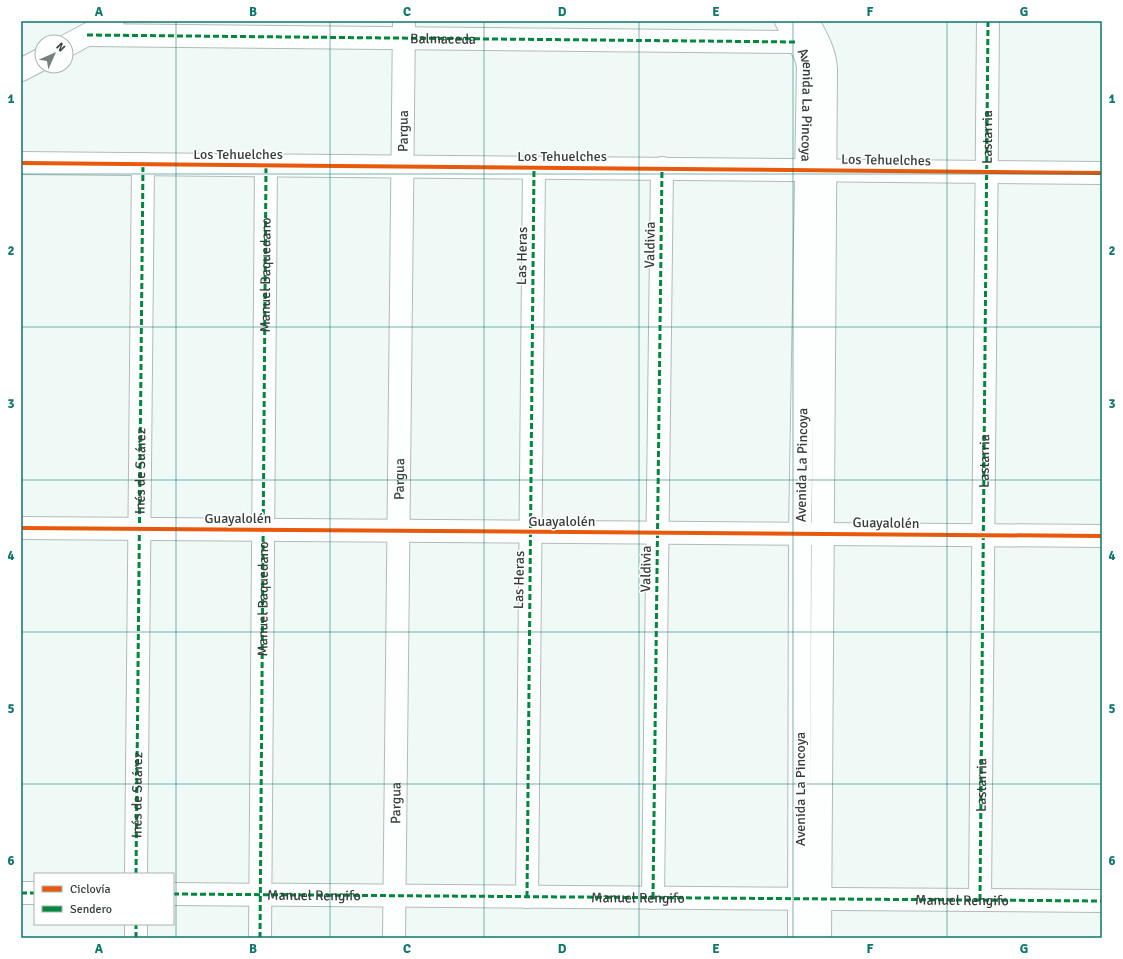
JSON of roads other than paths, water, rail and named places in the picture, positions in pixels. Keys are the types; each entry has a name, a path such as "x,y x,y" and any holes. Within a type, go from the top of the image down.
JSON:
{"street":[{"path":"74,42 113,21"},
{"name":"Avenida La Pincoya","path":"786,21 805,55 808,65 816,170 822,534 810,899 799,938"},
{"name":"Avenida La Pincoya","path":"808,21 826,59 816,170 800,534 810,899 820,938"},
{"name":"Lastarria","path":"980,900 988,21"},
{"name":"Balmaceda","path":"87,35 404,30 798,42"},
{"name":"Pargua","path":"394,938 404,30"},
{"path":"21,70 34,63"},
{"name":"Los Tehuelches","path":"21,163 1102,173"},
{"name":"Inés de Suárez","path":"136,873 143,164"},
{"name":"Manuel Baquedano","path":"260,938 266,165"},
{"name":"Las Heras","path":"527,897 534,167"},
{"name":"Valdivia","path":"653,898 662,168"},
{"name":"Guayalolén","path":"21,528 1102,536"},
{"path":"21,893 34,893"},
{"name":"Manuel Rengifo","path":"174,894 1102,901"},
{"path":"136,925 136,938"}]}
